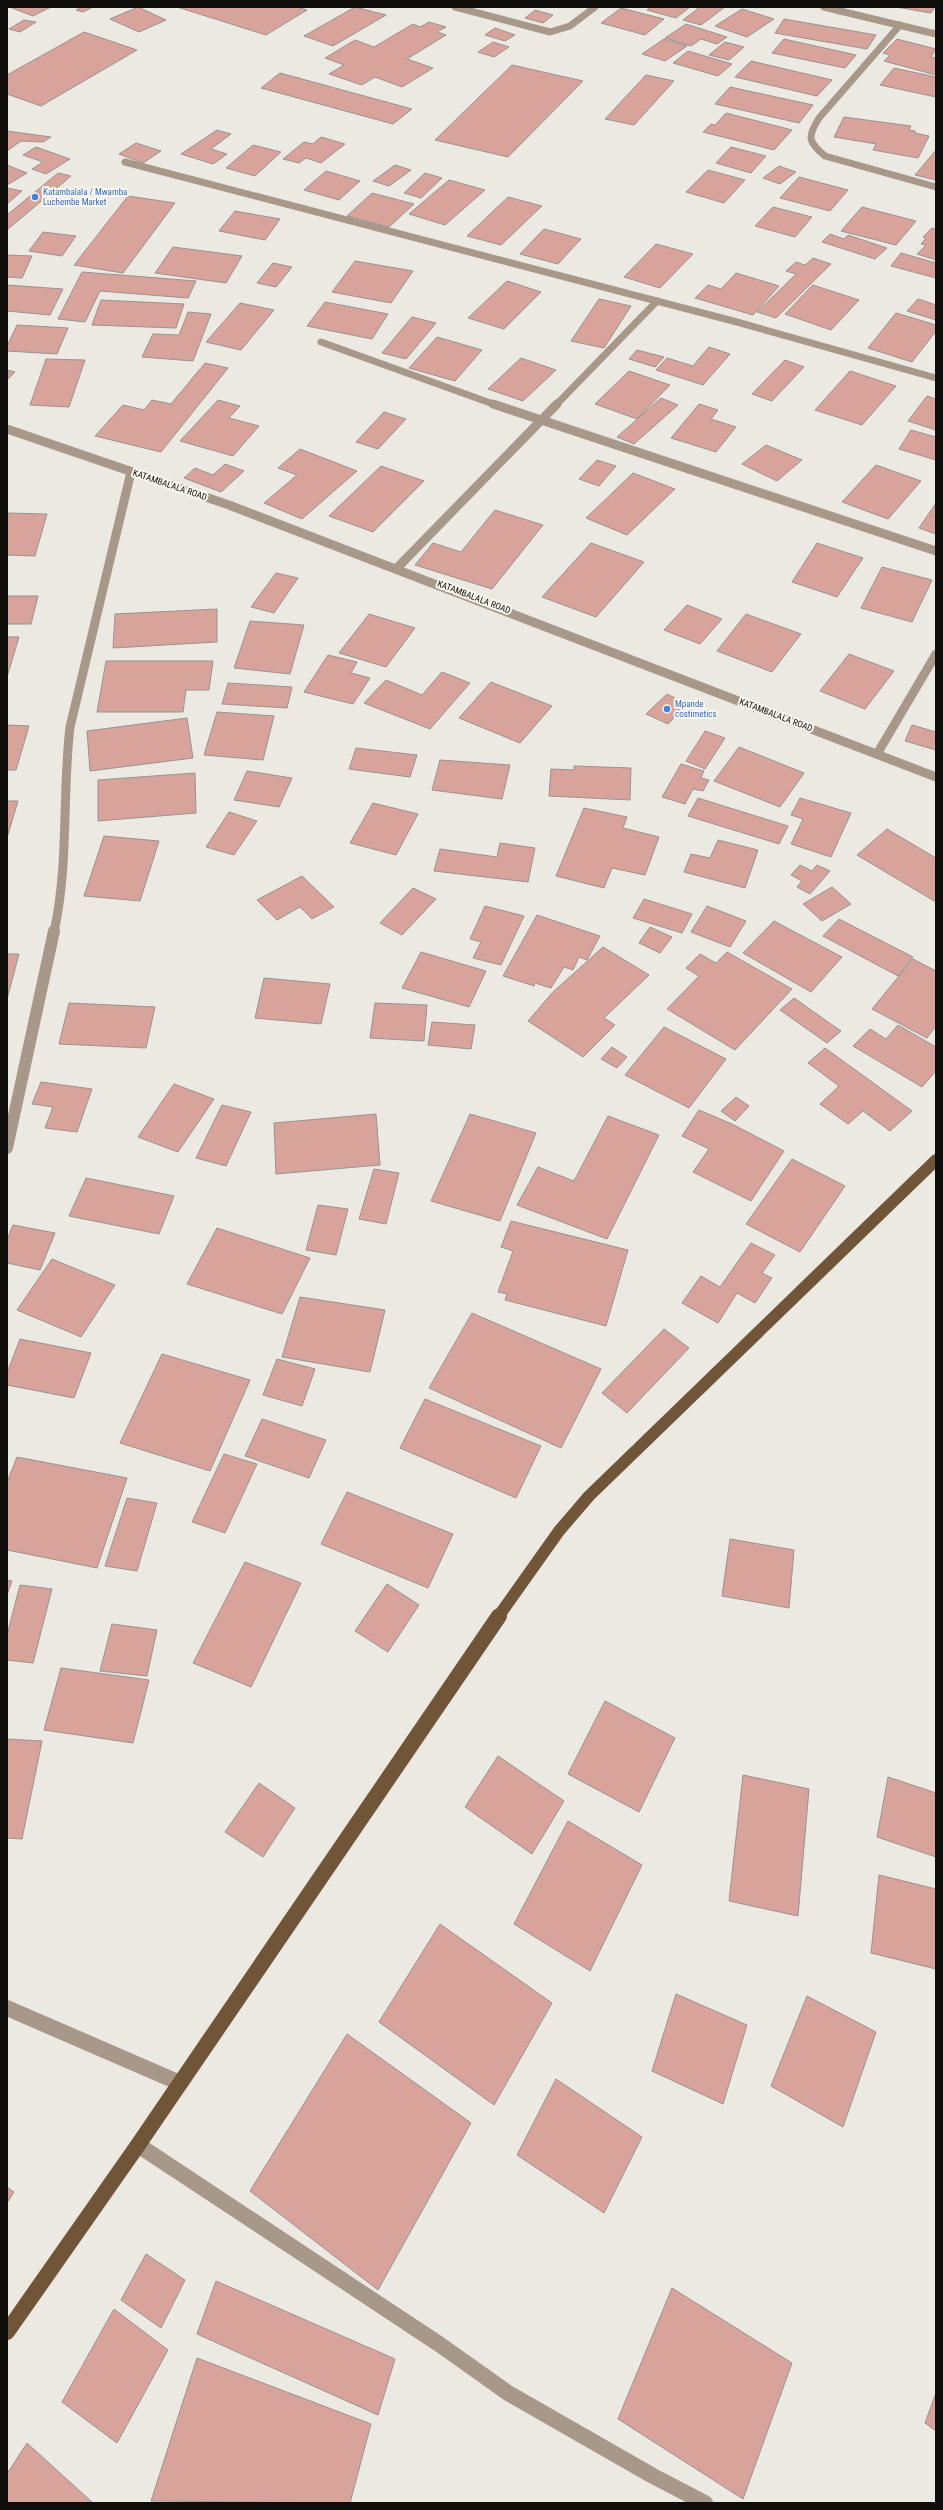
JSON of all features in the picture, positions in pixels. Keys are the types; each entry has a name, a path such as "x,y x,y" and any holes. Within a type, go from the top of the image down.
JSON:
{"main road":[{"path":"7,2332 138,2145 529,1572 559,1531 589,1496 936,1160"}],"street":[{"path":"455,7 550,32 570,26 595,7"},
{"path":"824,7 841,9 936,34"},
{"path":"900,25 819,118 812,129 810,139 814,147 825,156 936,187"},
{"path":"125,162 658,301 936,378"},
{"path":"397,568 658,301"},
{"path":"321,342 541,421 936,551"},
{"name":"KATAMBALALA ROAD","path":"7,429 397,568 936,777"},
{"path":"7,1148 55,928 63,854 66,760 70,726 131,472"},
{"path":"877,754 936,654"},
{"path":"7,2008 180,2083"},
{"path":"138,2145 439,2344 508,2393 706,2503"}],"building":[{"path":"51,7 33,16 12,8"},
{"path":"82,7 93,7 83,12 76,10"},
{"path":"138,7 166,20 139,32 110,19"},
{"path":"177,7 297,7 307,10 266,35"},
{"path":"355,7 386,15 333,46 304,36"},
{"path":"651,7 690,7 676,18 647,10"},
{"path":"700,7 725,7 701,25 683,20"},
{"path":"896,7 935,7 931,13"},
{"path":"621,8 664,19 645,35 601,23"},
{"path":"742,9 774,19 747,37 715,26"},
{"path":"535,10 553,15 543,23 525,18"},
{"path":"784,19 876,35 867,49 775,33"},
{"path":"24,20 36,22 20,32 9,29"},
{"path":"429,22 446,27 437,32 446,35 407,59 433,68 402,87 375,77 362,85 329,74 344,65 325,58 355,40 374,47 413,24 420,27"},
{"path":"686,24 727,37 717,44 701,39 691,46 665,38"},
{"path":"495,28 515,35 505,41 485,35"},
{"path":"84,32 137,50 41,106 7,94 7,75"},
{"path":"664,39 687,46 665,61 642,54"},
{"path":"784,39 856,55 845,68 772,53"},
{"path":"897,39 936,49 931,57 936,58 936,75 884,61 890,55 883,53"},
{"path":"493,42 509,47 494,57 478,52"},
{"path":"725,42 744,47 729,60 709,55"},
{"path":"688,51 732,64 718,76 673,63"},
{"path":"751,61 832,80 817,96 735,77"},
{"path":"512,65 583,81 508,157 435,140"},
{"path":"894,68 936,77 936,97 880,85"},
{"path":"280,73 412,109 393,124 261,88"},
{"path":"646,75 674,81 634,125 605,119"},
{"path":"730,87 813,105 799,123 715,104"},
{"path":"726,113 792,130 774,150 703,132 711,124 715,125"},
{"path":"844,117 911,126 909,130 929,136 918,158 873,150 876,144 834,137"},
{"path":"217,130 231,134 211,149 227,154 213,164 181,154"},
{"path":"7,131 51,137 43,142 21,141 7,151"},
{"path":"321,137 345,144 321,163 306,158 299,163 283,159 304,142 313,144"},
{"path":"136,143 161,151 143,163 119,154"},
{"path":"253,145 281,152 255,176 226,168"},
{"path":"36,147 70,159 46,174 32,169 43,162 23,155"},
{"path":"731,147 766,156 751,173 716,163"},
{"path":"936,150 936,180 915,175"},
{"path":"7,165 27,173 7,185"},
{"path":"395,165 411,170 389,186 373,181"},
{"path":"779,166 796,172 780,184 763,178"},
{"path":"708,170 745,180 724,203 686,192"},
{"path":"326,171 360,181 339,200 304,190"},
{"path":"58,173 71,176 7,230 7,215"},
{"path":"425,173 442,178 421,198 404,193"},
{"path":"799,177 848,190 830,211 780,198"},
{"path":"449,180 485,190 445,225 409,214"},
{"path":"7,188 22,191 7,204"},
{"path":"372,193 414,204 389,227 347,216"},
{"path":"128,196 175,203 123,273 74,265"},
{"path":"508,197 542,206 501,245 467,236"},
{"path":"773,207 812,217 795,237 755,226"},
{"path":"862,207 916,221 896,245 841,231"},
{"path":"235,211 280,219 265,240 219,231"},
{"path":"932,228 936,229 936,260 917,254 926,245 921,244 926,238 923,237"},
{"path":"544,229 581,239 558,264 520,254"},
{"path":"43,232 76,236 62,256 29,251"},
{"path":"830,234 844,239 848,235 887,248 875,259 822,242"},
{"path":"656,244 693,254 660,288 624,277"},
{"path":"173,247 242,256 226,283 155,273"},
{"path":"901,253 936,263 936,278 891,266"},
{"path":"7,255 32,256 22,278 7,277"},
{"path":"813,258 831,264 776,318 757,312 796,274 786,271 796,262 805,265"},
{"path":"355,261 413,271 391,303 332,292"},
{"path":"273,263 292,267 276,287 257,283"},
{"path":"82,272 196,281 188,298 100,291 85,322 58,319"},
{"path":"736,273 779,286 753,315 695,298 708,285 721,289"},
{"path":"507,281 541,292 504,329 468,318"},
{"path":"7,285 63,289 50,315 7,311"},
{"path":"813,285 859,300 831,330 785,314"},
{"path":"599,299 631,306 604,348 571,341"},
{"path":"918,299 936,305 936,320 907,311"},
{"path":"101,300 184,304 176,328 92,325"},
{"path":"325,302 388,314 372,339 307,326"},
{"path":"240,303 274,310 241,350 206,342"},
{"path":"188,312 211,314 193,361 142,357 153,334 179,335"},
{"path":"896,313 936,325 936,331 912,362 868,348"},
{"path":"412,317 436,323 406,359 382,353"},
{"path":"17,325 68,328 57,354 7,351 7,346"},
{"path":"437,337 482,350 455,381 409,368"},
{"path":"709,347 730,354 703,385 656,370 667,358 693,366"},
{"path":"637,350 664,357 655,367 629,359"},
{"path":"521,358 556,370 523,401 488,389"},
{"path":"46,359 85,360 69,407 30,405"},
{"path":"785,360 804,367 772,401 752,394"},
{"path":"205,363 228,368 161,452 95,436 123,405 144,410 152,400 171,404"},
{"path":"7,370 15,372 7,380"},
{"path":"629,371 670,385 637,419 595,404"},
{"path":"850,371 896,386 862,425 815,410"},
{"path":"927,396 936,399 936,430 908,421"},
{"path":"661,398 678,405 634,444 617,437"},
{"path":"218,400 240,406 229,418 259,426 233,456 180,441"},
{"path":"699,404 718,410 711,419 736,427 716,452 671,438"},
{"path":"384,412 406,419 378,449 356,442"},
{"path":"911,430 936,437 936,460 899,449"},
{"path":"766,445 802,460 777,481 742,464"},
{"path":"300,449 357,471 302,519 264,503 297,475 278,468"},
{"path":"597,460 616,466 599,486 579,479"},
{"path":"225,464 244,471 221,492 184,478 195,468 213,475"},
{"path":"876,465 921,481 888,519 842,502"},
{"path":"381,466 424,481 373,532 329,516"},
{"path":"633,473 675,489 627,535 586,518"},
{"path":"936,503 936,534 919,528"},
{"path":"495,510 543,525 492,589 415,565 433,543 461,552"},
{"path":"7,513 47,514 35,556 7,555"},
{"path":"591,543 644,562 596,617 542,597"},
{"path":"817,543 863,558 837,597 792,582"},
{"path":"882,567 932,580 912,622 861,608"},
{"path":"276,573 298,578 274,613 251,607"},
{"path":"7,596 38,596 31,624 7,624"},
{"path":"687,605 722,619 700,644 664,630"},
{"path":"217,609 217,642 113,648 115,614"},
{"path":"369,614 415,628 386,667 339,653"},
{"path":"746,614 801,634 772,672 717,651"},
{"path":"250,621 304,625 290,674 234,668"},
{"path":"7,637 19,637 7,677"},
{"path":"849,654 894,671 865,709 820,691"},
{"path":"328,655 357,662 351,673 370,678 353,704 304,692"},
{"path":"106,661 213,661 209,690 186,690 183,712 97,712"},
{"path":"442,672 470,683 430,729 364,703 386,680 422,695"},
{"path":"491,682 552,706 520,743 459,718"},
{"path":"228,683 292,687 287,708 222,704"},
{"name":"Mpande costimetics","path":"667,694 687,704 668,724 646,714"},
{"path":"217,712 274,716 263,760 204,755"},
{"path":"187,718 193,758 90,771 87,731"},
{"path":"7,725 29,726 16,770 7,770"},
{"path":"912,725 936,732 936,750 905,741"},
{"path":"705,731 725,738 705,769 686,761"},
{"path":"739,747 804,773 780,807 714,781"},
{"path":"356,748 417,755 410,777 349,769"},
{"path":"440,760 510,765 502,799 432,790"},
{"path":"681,764 704,771 701,778 709,780 703,791 693,789 685,804 662,797"},
{"path":"574,766 631,768 630,800 549,796 551,769 574,770"},
{"path":"247,771 292,778 279,807 234,800"},
{"path":"195,773 196,813 98,821 98,780"},
{"path":"698,798 788,826 779,844 688,816"},
{"path":"800,798 851,813 831,857 791,844 803,819 791,815"},
{"path":"7,801 18,801 7,838"},
{"path":"373,803 418,814 396,855 350,843"},
{"path":"584,808 627,817 623,828 659,837 645,875 612,868 604,888 556,876"},
{"path":"229,812 257,821 234,855 206,847"},
{"path":"887,829 936,858 936,902 857,855"},
{"path":"104,836 159,841 140,901 84,896"},
{"path":"718,840 758,850 745,888 684,872 691,854 710,858"},
{"path":"500,843 535,848 528,882 434,871 440,849 497,857"},
{"path":"800,865 812,871 817,865 830,871 810,894 797,887 802,881 791,875"},
{"path":"302,876 334,907 312,919 300,907 277,920 257,900"},
{"path":"832,887 851,904 822,921 803,904"},
{"path":"413,888 436,899 402,935 380,923"},
{"path":"644,899 692,914 682,933 633,918"},
{"path":"485,906 524,916 501,965 473,958 481,942 470,939"},
{"path":"707,906 746,921 730,947 691,932"},
{"path":"537,915 600,936 587,960 579,957 573,970 564,967 551,988 535,983 534,986 503,976"},
{"path":"839,919 913,957 898,976 823,936"},
{"path":"774,921 842,957 811,992 743,953"},
{"path":"650,927 672,937 660,953 639,943"},
{"path":"603,947 649,975 604,1018 615,1025 583,1057 528,1021 553,992"},
{"path":"421,952 486,971 469,1007 402,988"},
{"path":"727,952 792,989 735,1050 667,1009 699,976 686,968 700,954 716,963"},
{"path":"7,954 19,954 7,999"},
{"path":"913,959 936,971 936,1026 927,1038 872,1009"},
{"path":"264,978 330,984 321,1024 255,1018"},
{"path":"794,998 841,1031 827,1043 780,1010"},
{"path":"69,1003 155,1007 146,1048 59,1044"},
{"path":"375,1003 427,1005 424,1041 370,1038"},
{"path":"432,1022 475,1025 471,1049 428,1045"},
{"path":"898,1025 936,1047 936,1071 922,1087 853,1046 870,1029 886,1039"},
{"path":"664,1027 726,1059 689,1108 625,1075"},
{"path":"612,1047 627,1057 617,1068 601,1059"},
{"path":"825,1048 912,1111 890,1131 863,1111 848,1124 820,1104 839,1086 808,1063"},
{"path":"41,1082 92,1089 77,1132 45,1128 53,1107 32,1104"},
{"path":"174,1084 214,1099 178,1152 138,1137"},
{"path":"736,1097 749,1106 735,1121 721,1111"},
{"path":"222,1105 251,1112 226,1166 196,1158"},
{"path":"699,1110 732,1124 784,1151 751,1201 693,1172 709,1149 682,1136"},
{"path":"376,1114 380,1165 276,1174 274,1123"},
{"path":"470,1114 536,1133 500,1221 431,1201"},
{"path":"608,1116 659,1135 607,1239 517,1205 538,1167 574,1181"},
{"path":"792,1159 845,1186 800,1252 746,1224"},
{"path":"374,1169 399,1173 386,1224 359,1219"},
{"path":"86,1178 174,1196 159,1234 69,1216"},
{"path":"318,1205 348,1209 336,1255 306,1250"},
{"path":"511,1221 628,1250 606,1326 505,1300 507,1294 498,1292 513,1251 501,1247"},
{"path":"13,1225 55,1233 40,1270 7,1263 7,1240"},
{"path":"217,1228 310,1258 282,1314 187,1284"},
{"path":"751,1243 775,1255 762,1273 772,1278 755,1303 737,1293 718,1323 682,1303 701,1276 720,1287"},
{"path":"52,1259 115,1285 81,1337 17,1310"},
{"path":"300,1297 385,1310 370,1372 282,1357"},
{"path":"472,1313 601,1369 561,1448 429,1388"},
{"path":"664,1329 689,1348 627,1413 602,1393"},
{"path":"20,1339 91,1353 74,1398 7,1385 7,1373"},
{"path":"162,1354 250,1380 210,1471 120,1443"},
{"path":"277,1359 315,1369 302,1406 263,1395"},
{"path":"425,1399 541,1446 516,1498 400,1448"},
{"path":"262,1419 326,1440 309,1478 245,1456"},
{"path":"224,1454 257,1464 225,1533 192,1522"},
{"path":"17,1457 127,1478 97,1568 7,1550 7,1482"},
{"path":"347,1492 453,1534 428,1588 321,1544"},
{"path":"127,1498 157,1503 137,1571 105,1566"},
{"path":"730,1539 794,1550 789,1608 722,1596"},
{"path":"245,1562 301,1583 251,1687 193,1663"},
{"path":"7,1580 12,1581 7,1595"},
{"path":"387,1584 419,1605 388,1652 355,1631"},
{"path":"20,1585 52,1589 33,1663 7,1660 7,1635"},
{"path":"112,1624 157,1630 147,1676 100,1671"},
{"path":"61,1668 149,1680 133,1743 44,1730"},
{"path":"605,1701 675,1738 639,1812 568,1774"},
{"path":"7,1739 42,1741 22,1839 7,1838"},
{"path":"498,1756 564,1801 532,1854 465,1807"},
{"path":"743,1775 809,1789 798,1916 729,1901"},
{"path":"888,1777 936,1793 936,1857 877,1837"},
{"path":"259,1783 295,1808 263,1857 225,1832"},
{"path":"568,1821 642,1865 590,1971 514,1924"},
{"path":"879,1875 936,1889 936,1969 871,1953"},
{"path":"440,1924 552,2003 494,2105 379,2022"},
{"path":"676,1994 747,2025 723,2104 652,2071"},
{"path":"807,1996 876,2032 843,2127 771,2086"},
{"path":"347,2034 471,2123 378,2290 250,2191"},
{"path":"556,2079 642,2137 604,2213 517,2155"},
{"path":"7,2187 14,2192 7,2203"},
{"path":"146,2254 185,2280 161,2328 121,2300"},
{"path":"216,2281 395,2359 378,2415 197,2334"},
{"path":"672,2288 792,2363 743,2499 618,2419"},
{"path":"114,2309 168,2350 117,2443 62,2402"},
{"path":"197,2358 371,2424 350,2503 151,2501"},
{"path":"936,2393 936,2431 925,2423"},
{"path":"27,2443 93,2503 7,2503 7,2474"}],"place":[{"name":"Katambalala / Mwamba Luchembe Market","path":"35,197"},
{"name":"Mpande costimetics","path":"667,709"}]}
